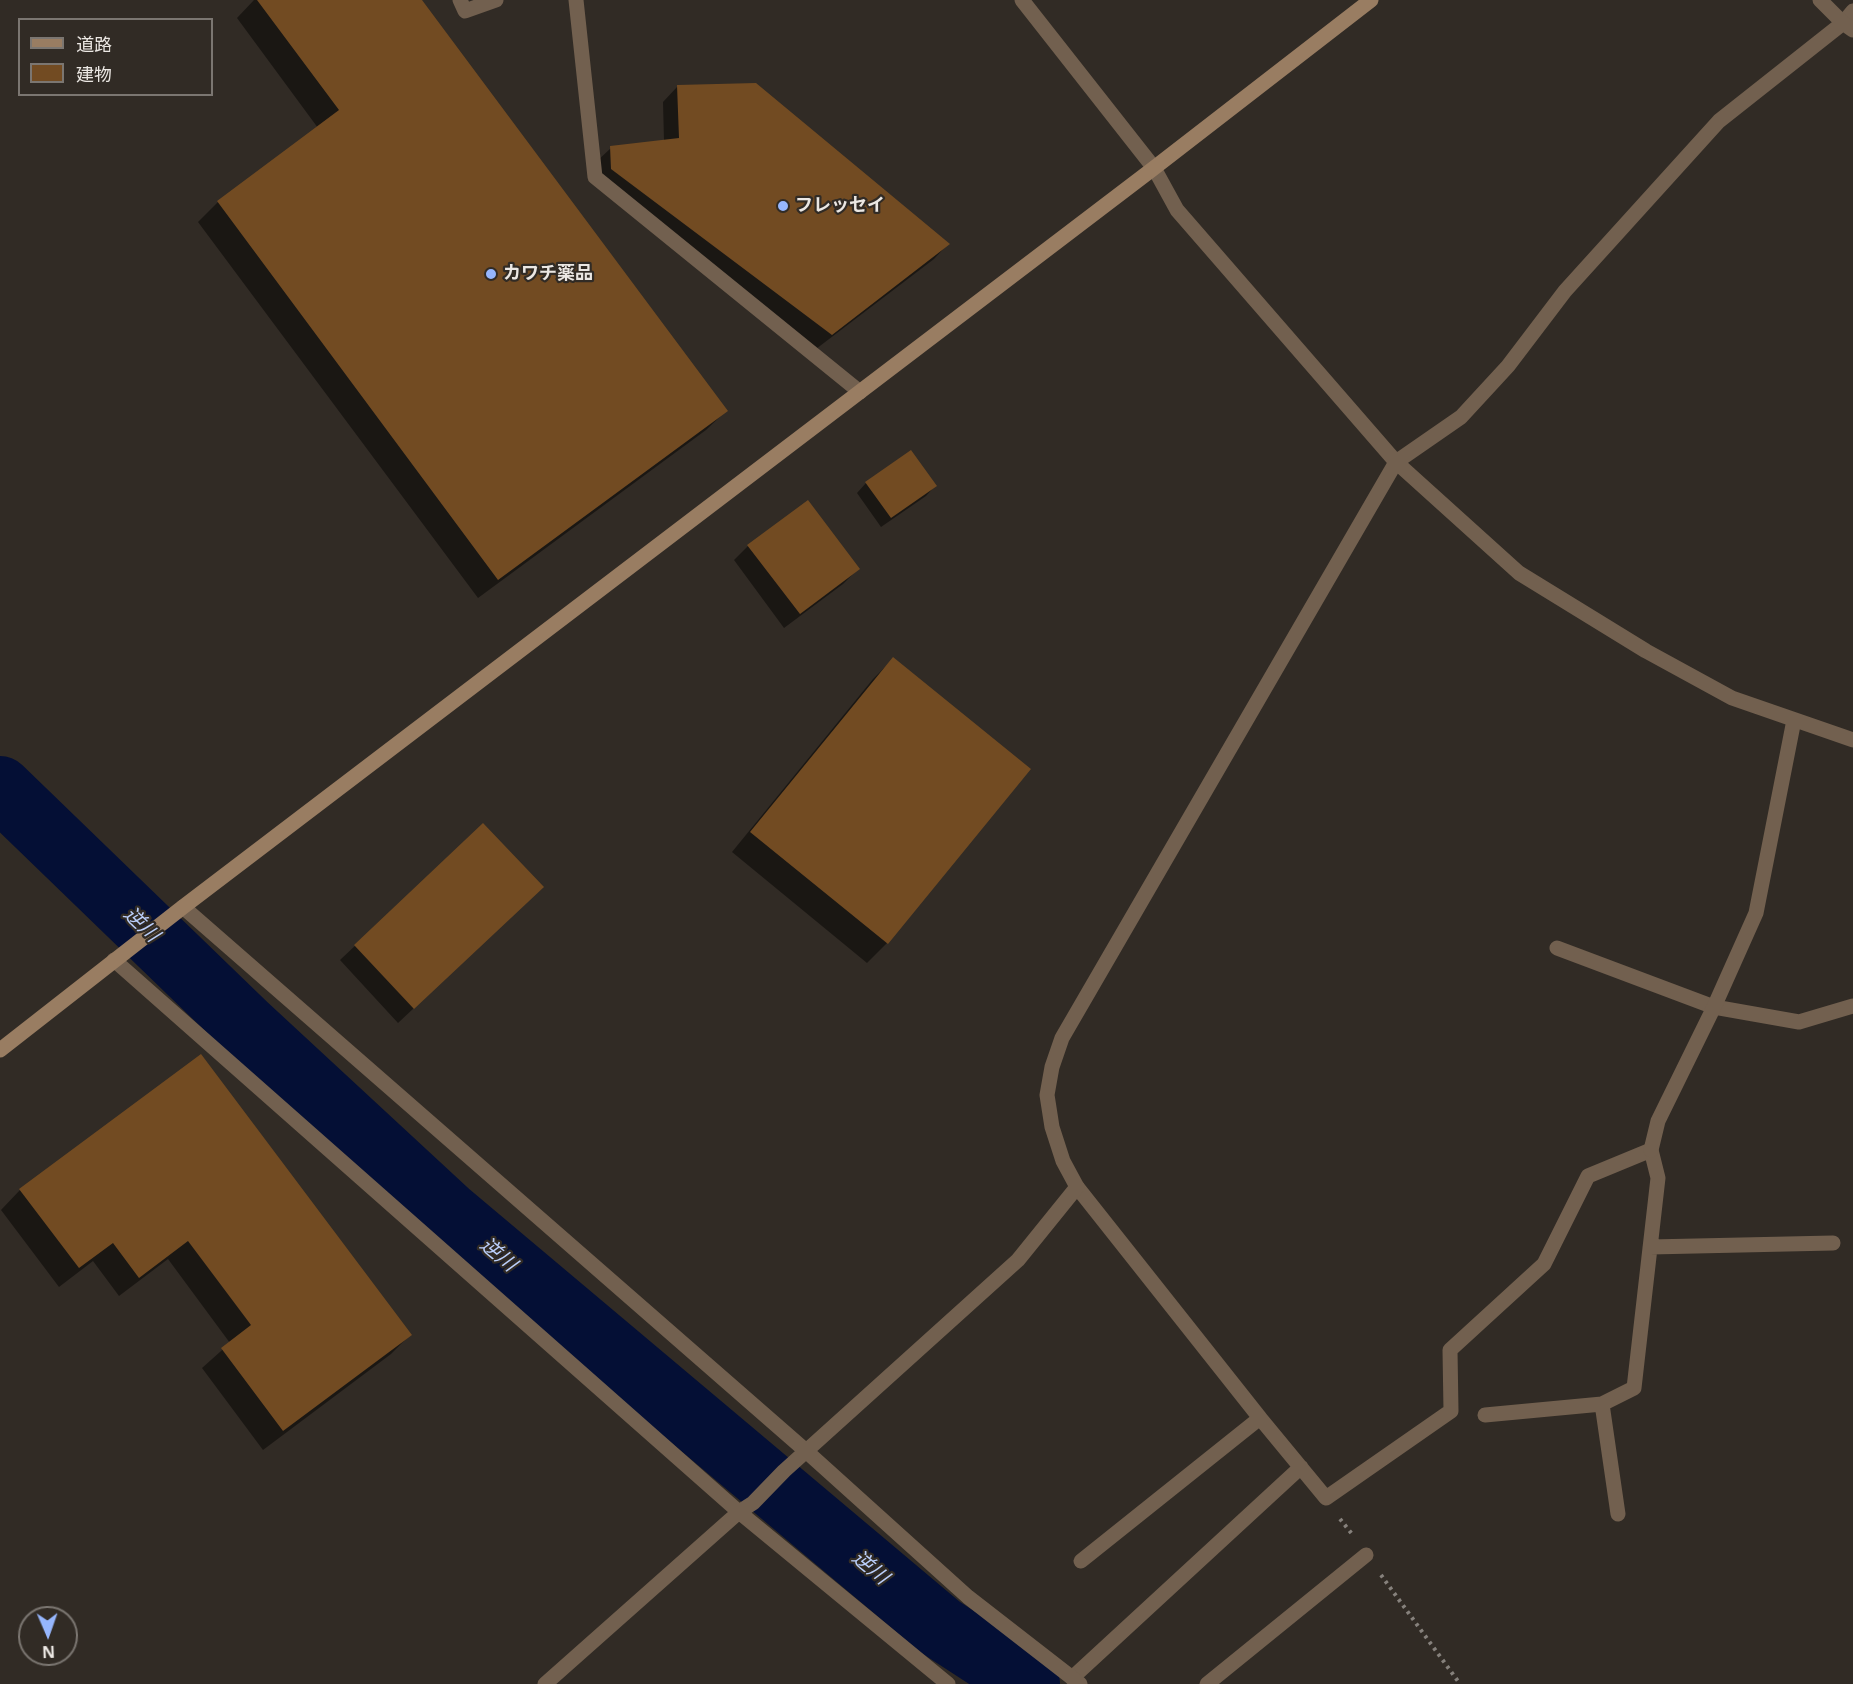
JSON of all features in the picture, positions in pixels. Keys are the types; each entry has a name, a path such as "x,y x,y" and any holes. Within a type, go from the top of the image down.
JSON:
{"street":[{"path":"460,0 465,11 496,0"},
{"path":"576,0 595,177 860,392"},
{"path":"1022,0 1154,168 1177,210 1396,462 1519,573 1646,651 1732,698 1853,740"},
{"path":"0,1050 115,959 1154,168 1371,0"},
{"path":"1820,0 1848,26"},
{"path":"1651,1150 1588,1176 1544,1264 1450,1350 1451,1411 1326,1498 1077,1187 1063,1161 1052,1127 1047,1095 1052,1067 1062,1038 1396,462 1461,417 1508,366 1565,291 1719,121 1848,26 1853,11"},
{"path":"1485,1415 1602,1404 1634,1388 1658,1178 1651,1150 1658,1121 1714,1007 1756,913 1794,720"},
{"path":"182,908 806,1451 968,1597 1076,1681 1301,1467"},
{"path":"1557,948 1714,1007 1799,1022 1853,1006"},
{"path":"115,959 739,1512 948,1684"},
{"path":"545,1684 739,1512 753,1503 784,1471 1018,1260 1077,1187"},
{"path":"1650,1247 1833,1243"},
{"path":"1602,1404 1618,1514"},
{"path":"1081,1561 1260,1418"},
{"path":"1207,1684 1366,1555"}],"path":[{"path":"1326,1498 1460,1684"}],"building":[{"path":"257,0 422,0 728,411 498,580 217,201 339,110"},
{"name":"フレッセイ","path":"756,83 950,244 832,335 611,169 610,146 679,138 677,85"},
{"path":"911,450 937,486 891,518 865,482"},
{"path":"808,500 860,569 800,614 747,545"},
{"path":"893,657 1031,769 888,944 750,832"},
{"path":"483,823 544,887 414,1009 354,945"},
{"path":"201,1054 412,1335 283,1431 221,1348 251,1325 188,1241 139,1278 113,1243 79,1268 19,1189"}],"waterway":[{"name":"逆川","path":"0,788 245,1025 448,1213 940,1627 1028,1684"}],"place":[{"name":"フレッセイ","path":"783,206"},
{"name":"カワチ薬品","path":"491,274"}]}
